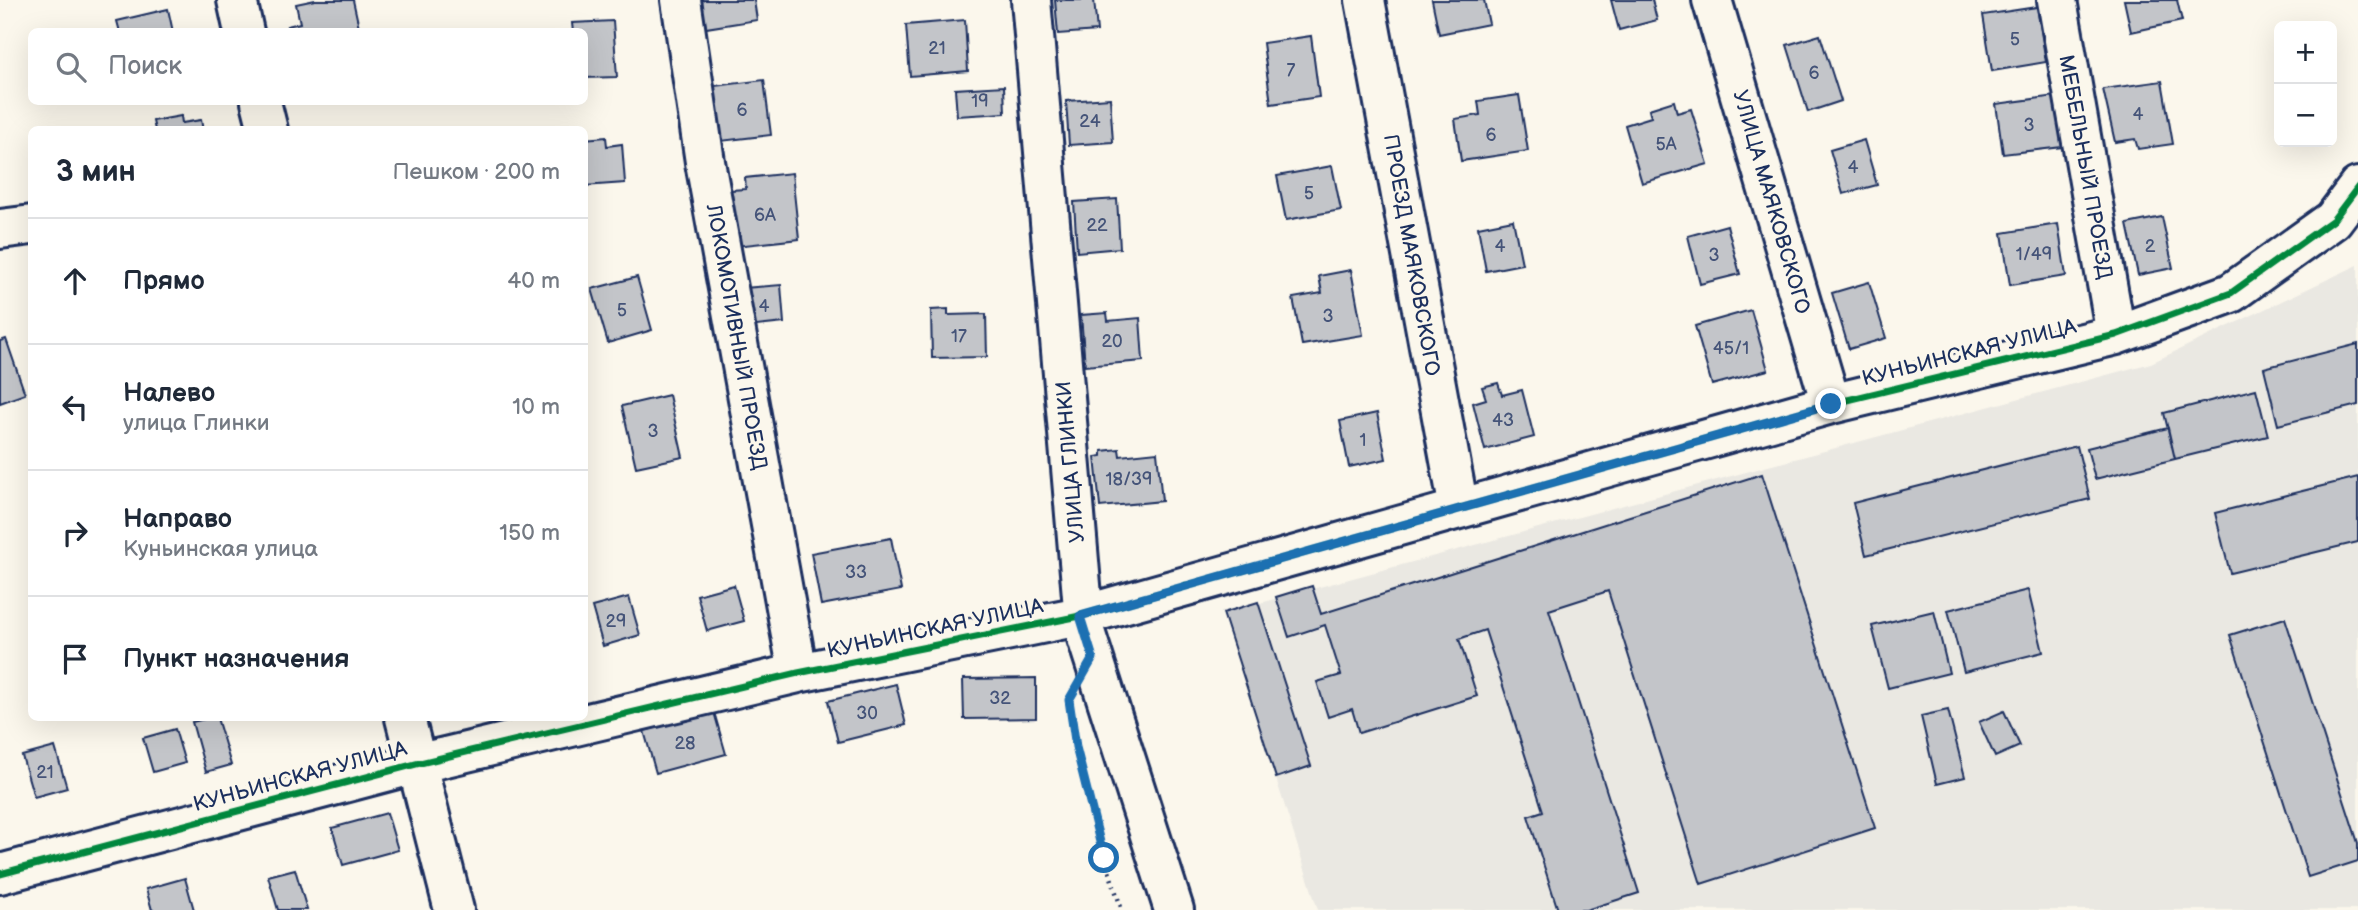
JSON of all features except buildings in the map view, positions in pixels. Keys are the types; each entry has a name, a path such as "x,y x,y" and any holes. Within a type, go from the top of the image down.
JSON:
{"street":[{"path":"237,0 243,28"},
{"name":"ЛОКОМОТИВНЫЙ ПРОЕЗД","path":"681,0 705,162 798,673"},
{"name":"УЛИЦА ГЛИНКИ","path":"1031,0 1083,608 1080,616 1174,910"},
{"name":"ПРОЕЗД МАЯКОВСКОГО","path":"1365,0 1458,509"},
{"name":"УЛИЦА МАЯКОВСКОГО","path":"1712,0 1831,404"},
{"name":"МЕБЕЛЬНЫЙ ПРОЕЗД","path":"2057,0 2116,335"},
{"path":"262,105 267,126"},
{"name":"КУНЬИНСКАЯ УЛИЦА","path":"0,874 416,764 798,673 1080,616 1831,404 2116,335 2231,293 2333,220 2358,187"},
{"path":"0,229 28,226"},
{"path":"406,721 454,910"}],"path":[{"path":"1071,712 1076,747 1098,833 1122,910"}],"shaded area":[{"path":"2358,265 2358,910 1318,910 1223,613 2151,363"}],"cycle path":[{"path":"0,874 416,764 798,673 1080,616 1831,404 2116,335 2231,293 2333,220 2358,187"}],"route":[{"path":"1104,858 1076,747 1069,700 1093,658 1080,616 1831,404"}]}
